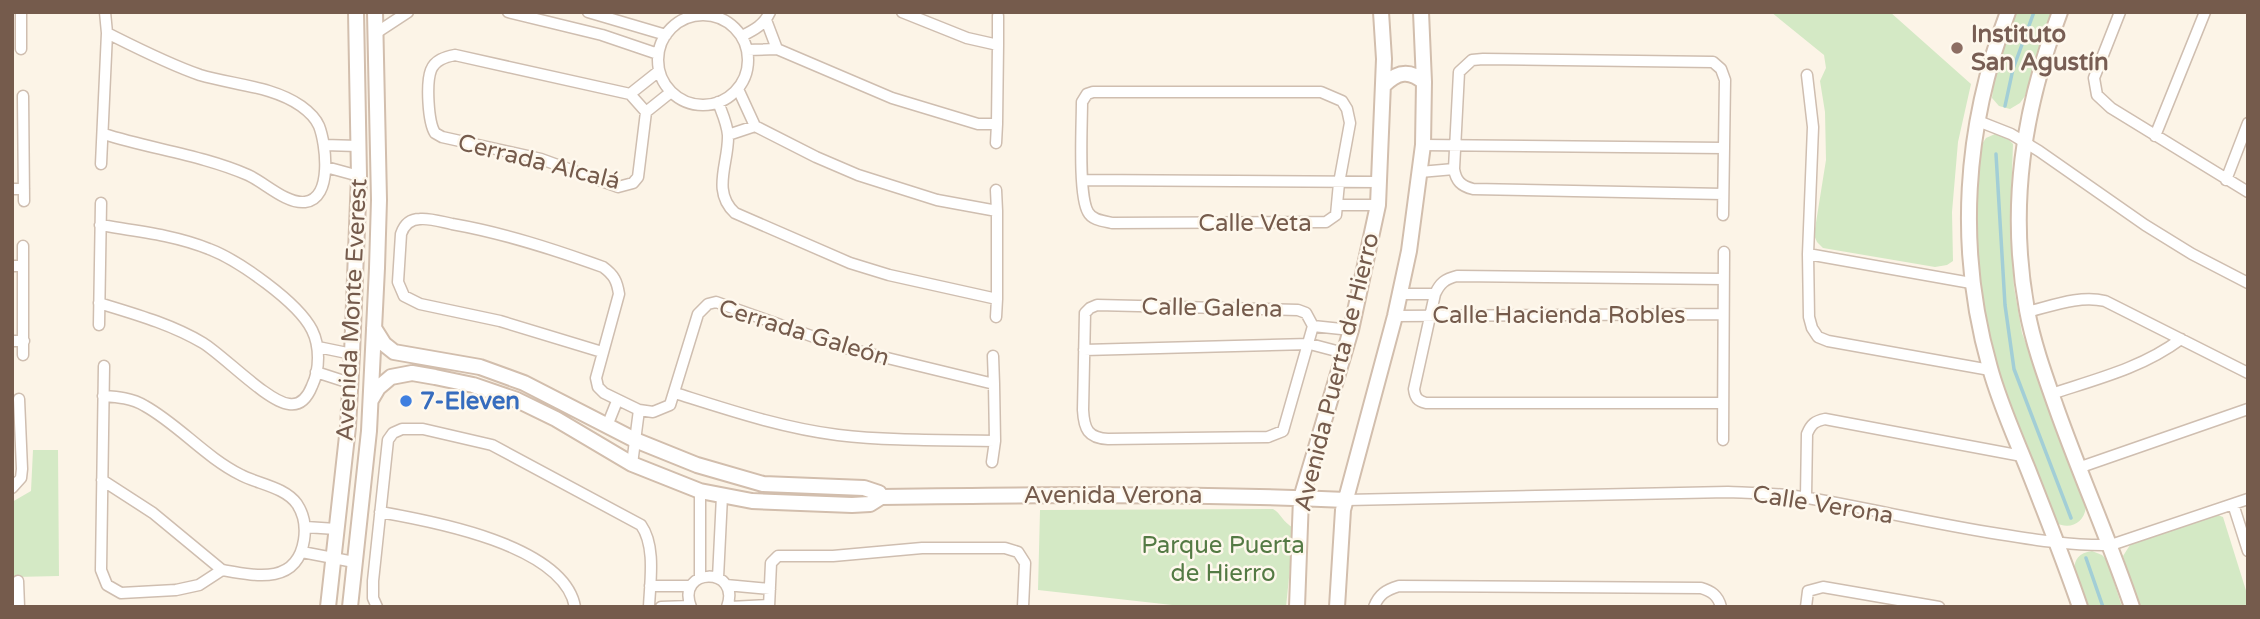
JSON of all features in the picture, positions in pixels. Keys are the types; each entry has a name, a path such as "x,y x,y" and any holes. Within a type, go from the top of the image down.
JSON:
{"street":[{"path":"20,12 16,36 21,49"},
{"path":"101,164 106,12"},
{"name":"Avenida Monte Everest","path":"328,607 352,355 359,176 356,12"},
{"name":"Avenida Monte Everest","path":"351,607 371,400 377,268 379,200 374,12"},
{"path":"376,33 408,12"},
{"path":"508,12 602,35 658,54"},
{"path":"588,12 666,35"},
{"path":"672,12 678,23"},
{"path":"902,12 967,38 998,45"},
{"name":"Avenida Puerta de Hierro","path":"1297,607 1301,498 1351,330 1378,205 1384,85 1381,12"},
{"name":"Avenida Puerta de Hierro","path":"1337,607 1346,500 1395,316 1409,251 1423,145 1421,12"},
{"path":"2008,12 1993,58 1978,121 1968,198 1971,283 1990,370 2058,543 2080,607"},
{"path":"2060,12 2036,83 2023,141 2020,258 2027,312 2051,394 2078,468 2111,545 2132,607"},
{"path":"2120,12 2094,78 2097,95 2111,108 2248,192"},
{"path":"2155,136 2204,12"},
{"path":"700,14 717,17 731,25 742,36 747,51 745,78 738,89 718,103 693,104 681,100 671,92 659,71 658,54 666,35 678,23 700,14"},
{"path":"742,36 757,28 768,16"},
{"path":"768,16 777,49"},
{"path":"996,143 998,16"},
{"path":"104,134 246,174 292,200 304,202 318,194 326,167 318,124 304,108 275,93 200,75 107,33"},
{"path":"747,51 777,49 891,98 978,124 997,124"},
{"name":"Cerrada Alcalá","path":"630,94 455,55 437,62 431,70 429,116 435,133 442,137 541,159 618,187 626,187 638,177 646,112"},
{"path":"1384,59 1402,66 1422,56"},
{"path":"1723,194 1473,189 1460,183 1455,178 1454,169 1456,83 1459,72 1472,60 1497,59 1713,62 1721,69 1725,80 1723,215"},
{"path":"358,68 377,67"},
{"path":"659,71 630,94 646,112 671,92"},
{"path":"1384,85 1392,76 1402,72 1417,76 1424,82"},
{"path":"1807,75 1813,127 1808,254 1812,328 1818,337 1828,341 1990,370"},
{"path":"738,89 755,126 816,157 858,175 937,200 997,211"},
{"name":"Calle Veta","path":"1093,92 1321,92 1342,101 1350,123 1339,183 1336,215 1326,222 1112,223 1099,220 1089,215 1085,205 1082,102 1087,94 1093,92"},
{"path":"23,96 24,201"},
{"path":"718,103 728,135 722,191 725,204 735,213 850,263 889,275 997,299"},
{"path":"12,110 24,110"},
{"path":"1978,121 2023,141 2145,225 2192,254 2248,283"},
{"path":"2227,180 2248,123"},
{"path":"728,135 755,126"},
{"path":"324,145 358,146"},
{"path":"1423,145 1724,148"},
{"path":"326,167 359,176"},
{"path":"1420,172 1454,169"},
{"path":"1083,180 1379,182"},
{"path":"12,189 24,190"},
{"path":"996,190 996,317"},
{"path":"99,325 101,203"},
{"path":"1337,205 1378,205"},
{"path":"602,352 500,321 420,304 404,296 398,282 403,227 409,221 419,218 480,229 538,244 603,267 612,273 619,294 596,378 598,387 604,393 639,410 663,410 670,405 675,393 753,418 838,435 890,440 995,441"},
{"path":"99,303 187,334 222,356 267,393 288,404 304,400 314,382 318,347 312,329 296,309 256,276 209,248 100,225"},
{"path":"23,246 18,266 23,355"},
{"path":"1723,440 1724,252"},
{"path":"1808,254 1971,283"},
{"path":"355,266 377,268"},
{"name":"Calle Hacienda Robles","path":"1400,294 1435,294 1439,284 1457,276 1723,279"},
{"path":"1435,294 1414,389 1419,401 1722,403"},
{"path":"2027,312 2093,298 2122,308 2248,373"},
{"name":"Cerrada Galeón","path":"675,393 698,314 708,304 716,302 842,347 994,384"},
{"name":"Calle Galena","path":"1090,308 1298,310 1306,313 1313,326 1310,344 1283,431 1268,437 1097,438 1087,432 1084,424 1085,313 1090,308"},
{"name":"Calle Hacienda Robles","path":"1395,316 1723,314"},
{"path":"1313,326 1351,330"},
{"name":"Avenida Verona","path":"374,328 388,349 491,371 524,383 635,440 697,465 762,484 864,488 879,493 881,497"},
{"path":"2051,394 2132,368 2158,356 2181,339"},
{"path":"12,341 24,341"},
{"path":"1084,350 1310,344 1343,353"},
{"path":"318,347 352,355"},
{"path":"371,400 378,388 391,377 412,373 412,354"},
{"path":"992,462 995,441 993,356"},
{"path":"104,366 102,570 107,585 121,593 176,590 199,585 222,570"},
{"path":"317,367 350,383"},
{"name":"Avenida Verona","path":"412,373 473,385 517,400 556,419 632,464 700,491 752,501 852,505 870,504 881,497 1096,495 1346,500"},
{"path":"102,480 153,513 222,570 262,576 277,575 286,570 302,552 306,527 296,502 284,493 225,465 145,405 123,398 103,396"},
{"path":"14,486 21,478 22,469 16,415 19,399"},
{"path":"607,426 617,401"},
{"path":"2078,468 2248,409"},
{"path":"632,464 639,410"},
{"path":"1806,497 1807,434 1816,421 1825,419 2022,456"},
{"path":"376,606 373,581 388,440 393,433 402,429 423,429 492,445 641,525 647,532 649,543 649,607"},
{"path":"344,455 366,457"},
{"path":"700,491 700,578"},
{"name":"Calle Verona","path":"1346,500 1728,492 1806,497 1927,522 2058,543 2111,545 2248,499"},
{"path":"718,578 722,496"},
{"path":"2233,505 2248,551"},
{"path":"380,512 456,527 512,548 562,579 573,596 575,607"},
{"path":"306,527 336,530"},
{"path":"661,607 690,606 688,593 700,578 718,578 726,585 728,607 769,606 772,563 774,558 784,555 833,556 922,548 1005,548 1018,552 1025,563 1023,607"},
{"path":"302,552 354,562"},
{"path":"16,600 18,581"},
{"path":"726,585 770,589"},
{"path":"650,586 691,586"},
{"path":"1374,607 1377,597 1386,590 1412,586 1701,588 1711,591 1721,607"},
{"path":"1806,607 1808,591 1823,587 1938,607"}],"green space":[{"path":"1771,12 1890,12 1971,84 1958,142 1952,212 1953,261 1935,267 1823,248 1817,242 1814,235 1826,160 1825,112 1820,81 1826,68 1824,55"},
{"path":"2017,12 2053,12 2025,96 2010,109 1999,106 1992,98 1998,65"},
{"path":"1995,134 2005,136 2013,144 2010,230 2014,287 2022,333 2086,504 2080,520 2076,524 2066,526 2054,522 1987,333 1978,275 1975,184 1980,147 1986,138"},
{"path":"33,450 58,450 59,576 15,577 15,596 12,596 12,502 31,491"},
{"name":"Parque Puerta de Hierro","path":"1273,509 1294,528 1286,607 1190,607 1038,590 1040,510"},
{"path":"2215,514 2223,517 2248,597 2248,607 2139,607 2123,556 2130,545"},
{"path":"2092,551 2107,560 2122,607 2086,607 2077,582 2075,565 2083,554"}],"waterway":[{"path":"2005,106 2013,69 2034,12"},
{"path":"1996,154 2005,305 2014,369 2071,518"},
{"path":"2086,558 2103,607"}],"place":[{"name":"Instituto San Agustín","path":"1957,48"},
{"name":"7-Eleven","path":"406,401"}]}
